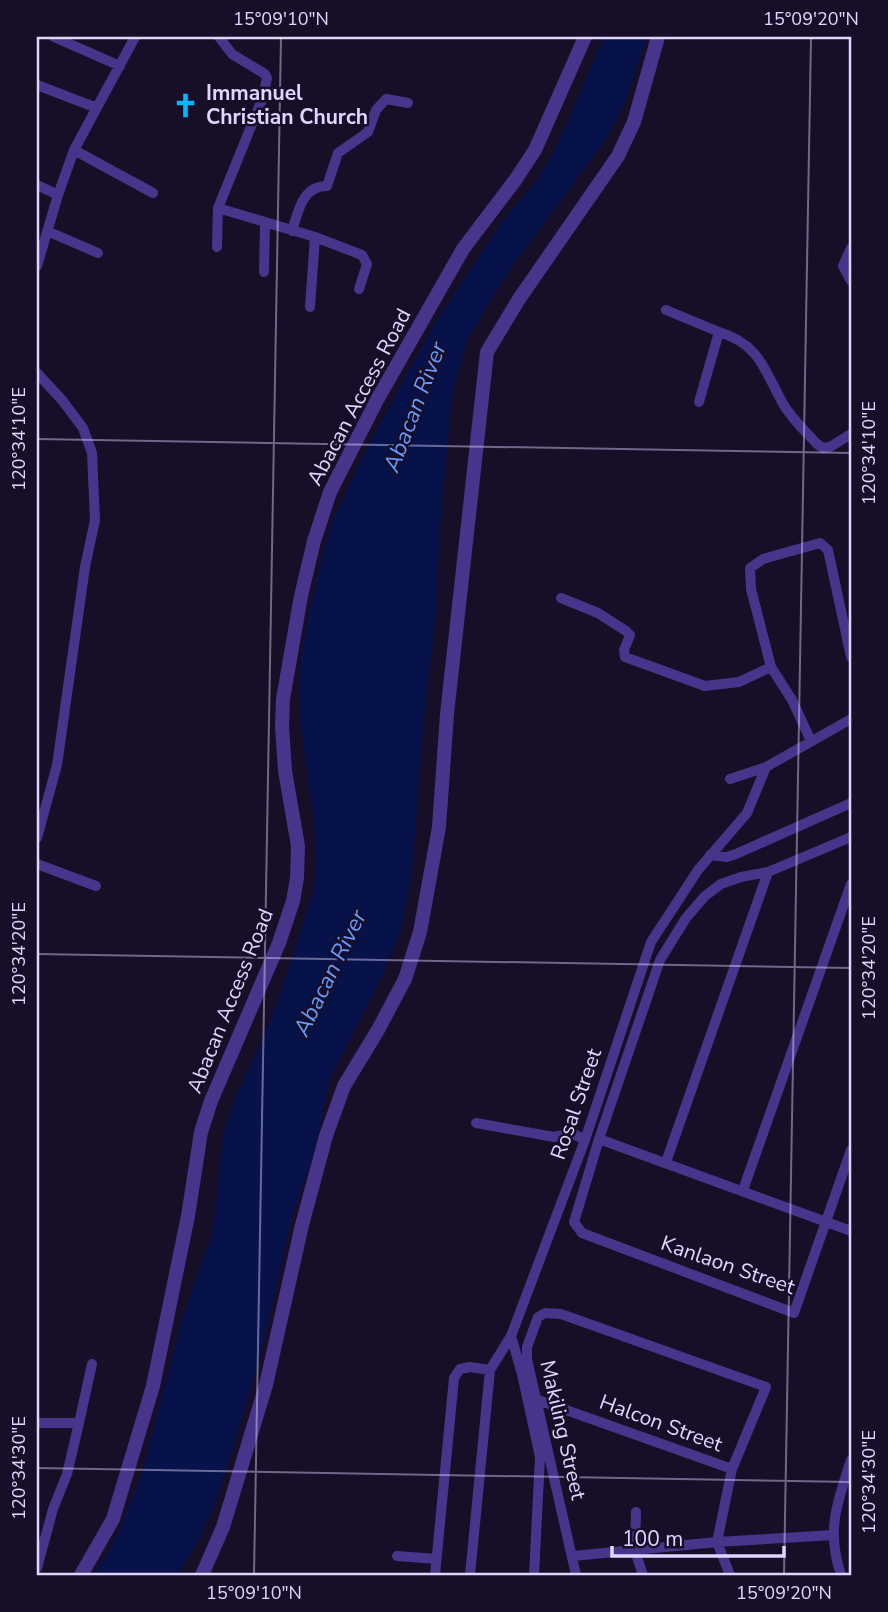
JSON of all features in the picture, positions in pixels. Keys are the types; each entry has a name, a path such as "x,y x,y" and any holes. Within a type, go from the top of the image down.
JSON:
{"street":[{"path":"54,37 120,66"},
{"path":"37,266 74,150 135,37"},
{"path":"217,247 218,208 263,97 267,78 265,74 232,54 219,37"},
{"name":"Abacan Access Road","path":"82,1575 113,1519 153,1386 188,1216 201,1132 211,1101 279,943 293,901 298,846 285,771 283,699 301,596 322,516 330,492 356,437 463,249 535,150 585,37"},
{"path":"202,1575 223,1527 266,1385 320,1154 344,1086 392,1004 413,958 420,932 439,827 447,714 487,352 519,299 618,156 634,122 658,37"},
{"path":"37,85 97,108"},
{"path":"292,231 307,193 330,183 333,163 338,153 368,132 376,110 386,99 408,103"},
{"path":"74,150 153,193"},
{"path":"37,185 58,195"},
{"path":"218,208 315,237 362,255 365,259 365,274 359,289"},
{"path":"264,272 265,224"},
{"path":"47,231 97,253"},
{"path":"310,307 315,237"},
{"path":"849,252 844,266 851,281"},
{"path":"666,310 733,336 752,350 763,363 783,404 817,444 824,448 830,447 851,434"},
{"path":"699,402 719,332"},
{"path":"37,373 83,428 92,453 94,520 57,765 37,838"},
{"path":"811,741 792,700 771,667 751,590 750,568 763,559 820,543 828,550 851,657"},
{"path":"561,598 598,612 626,631 629,635 624,650 625,657 705,686 739,682 771,667"},
{"path":"730,779 766,767 851,719"},
{"name":"Rosal Street","path":"470,1575 491,1370 511,1336 585,1140 651,942 710,855 747,813 766,767"},
{"path":"710,855 727,857 736,854 851,803"},
{"path":"851,837 768,872 722,884 705,896 686,918 660,960 599,1139 851,1231"},
{"path":"37,864 96,886"},
{"path":"666,1162 768,872"},
{"path":"743,1190 851,884"},
{"path":"476,1123 554,1137 572,1133 585,1140"},
{"name":"Kanlaon Street","path":"599,1139 574,1222 582,1233 794,1312 851,1150"},
{"name":"Makiling Street","path":"576,1575 530,1373 527,1347 538,1317 545,1313 561,1314 766,1387 732,1469"},
{"path":"511,1336 540,1457 534,1575"},
{"path":"37,1568 53,1508 67,1474 92,1364"},
{"path":"435,1575 454,1378 460,1368 491,1370"},
{"name":"Halcon Street","path":"538,1400 732,1469"},
{"path":"37,1423 79,1423"},
{"path":"841,1575 833,1535 837,1502 851,1460"},
{"path":"730,1575 717,1542 732,1469"},
{"path":"636,1512 635,1551 643,1575"},
{"path":"573,1556 717,1542 833,1535"},
{"path":"397,1556 436,1559"}],"water":[{"name":"Abacan River","path":"604,37 647,37 625,102 606,139 506,275 467,340 452,396 440,527 436,615 424,718 412,872 401,931 384,972 330,1078 315,1151 293,1213 257,1369 217,1499 200,1538 177,1575 94,1575 112,1546 141,1477 183,1316 213,1232 223,1135 238,1092 268,1027 315,885 315,829 300,721 299,673 310,609 330,526 367,448 434,325 502,222 537,180 555,150"}],"place":[{"name":"Immanuel Christian Church","path":"186,105"}]}
